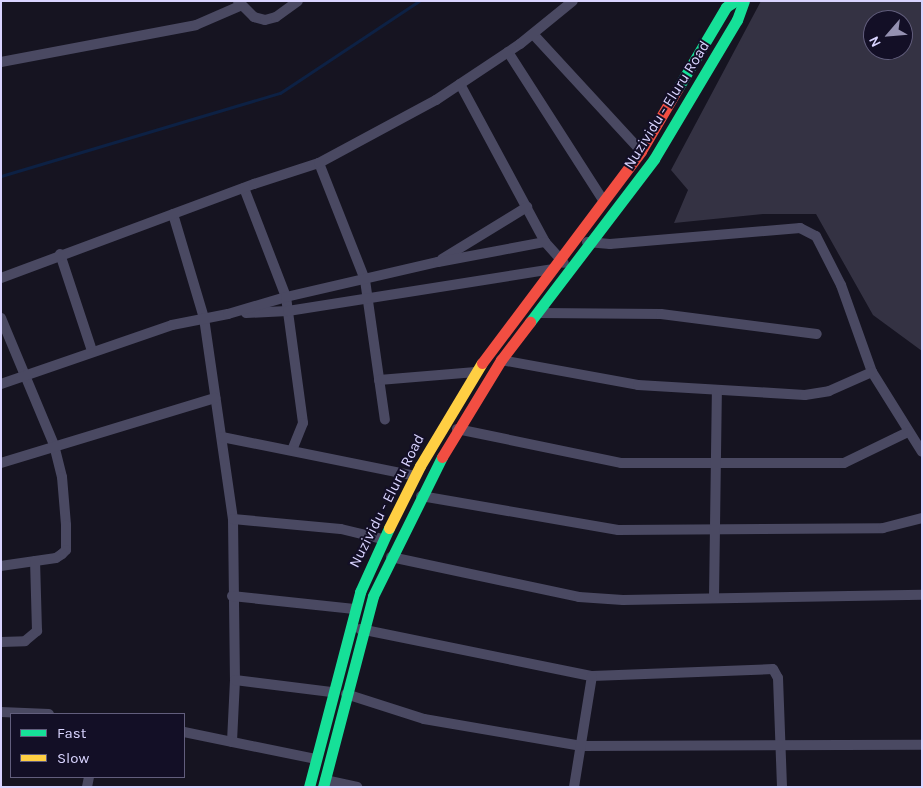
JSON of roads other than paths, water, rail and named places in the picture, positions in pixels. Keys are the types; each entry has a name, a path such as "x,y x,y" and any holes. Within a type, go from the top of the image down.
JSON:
{"main road":[{"name":"Nuzividu - Eluru Road","path":"309,787 331,692 354,609 382,539 415,476 476,372 641,151 726,7 735,1"},
{"name":"Nuzividu - Eluru Road","path":"324,783 362,630 379,580 456,429 501,360 539,313 654,159 737,20 744,1"}],"street":[{"path":"1,62 196,25 239,3 254,17 265,20 276,17 298,1"},
{"path":"1,278 60,254 319,163 460,84 533,34 573,1"},
{"path":"533,34 641,151"},
{"path":"508,52 603,200"},
{"path":"460,84 557,265"},
{"path":"319,163 365,280 385,420"},
{"path":"244,188 286,297 304,423 292,450"},
{"path":"435,263 527,207"},
{"path":"173,214 204,318 233,519 232,596 235,680 232,742"},
{"path":"578,235 589,244 800,228 816,236 832,265 872,372 922,452"},
{"path":"228,314 286,297 435,263 545,242"},
{"path":"60,254 92,351"},
{"path":"1,384 92,351 172,325 204,318 228,314 288,311 557,265 573,268"},
{"path":"539,313 661,314 816,334"},
{"path":"1,318 54,445 62,477 66,550 56,558 1,566"},
{"path":"501,360 638,385 806,396 829,391 872,372"},
{"path":"379,380 476,372"},
{"path":"714,598 714,462 718,390"},
{"path":"1,463 54,445 216,398"},
{"path":"456,429 621,463 844,463 908,432"},
{"path":"222,437 415,476"},
{"path":"421,496 618,530 883,528 922,518"},
{"path":"233,519 341,529 382,539"},
{"path":"391,557 579,597 623,600 922,595"},
{"path":"1,642 25,641 36,631 35,561"},
{"path":"232,596 354,609"},
{"path":"349,627 592,676 773,669 778,678 782,787"},
{"path":"574,787 592,676"},
{"path":"235,680 331,692"},
{"path":"346,694 424,719 582,746 781,748 922,745"},
{"path":"1,712 25,713"},
{"path":"185,732 316,759"},
{"path":"324,783 357,787"}],"waterway":[{"path":"1,176 280,93 419,1"}]}
